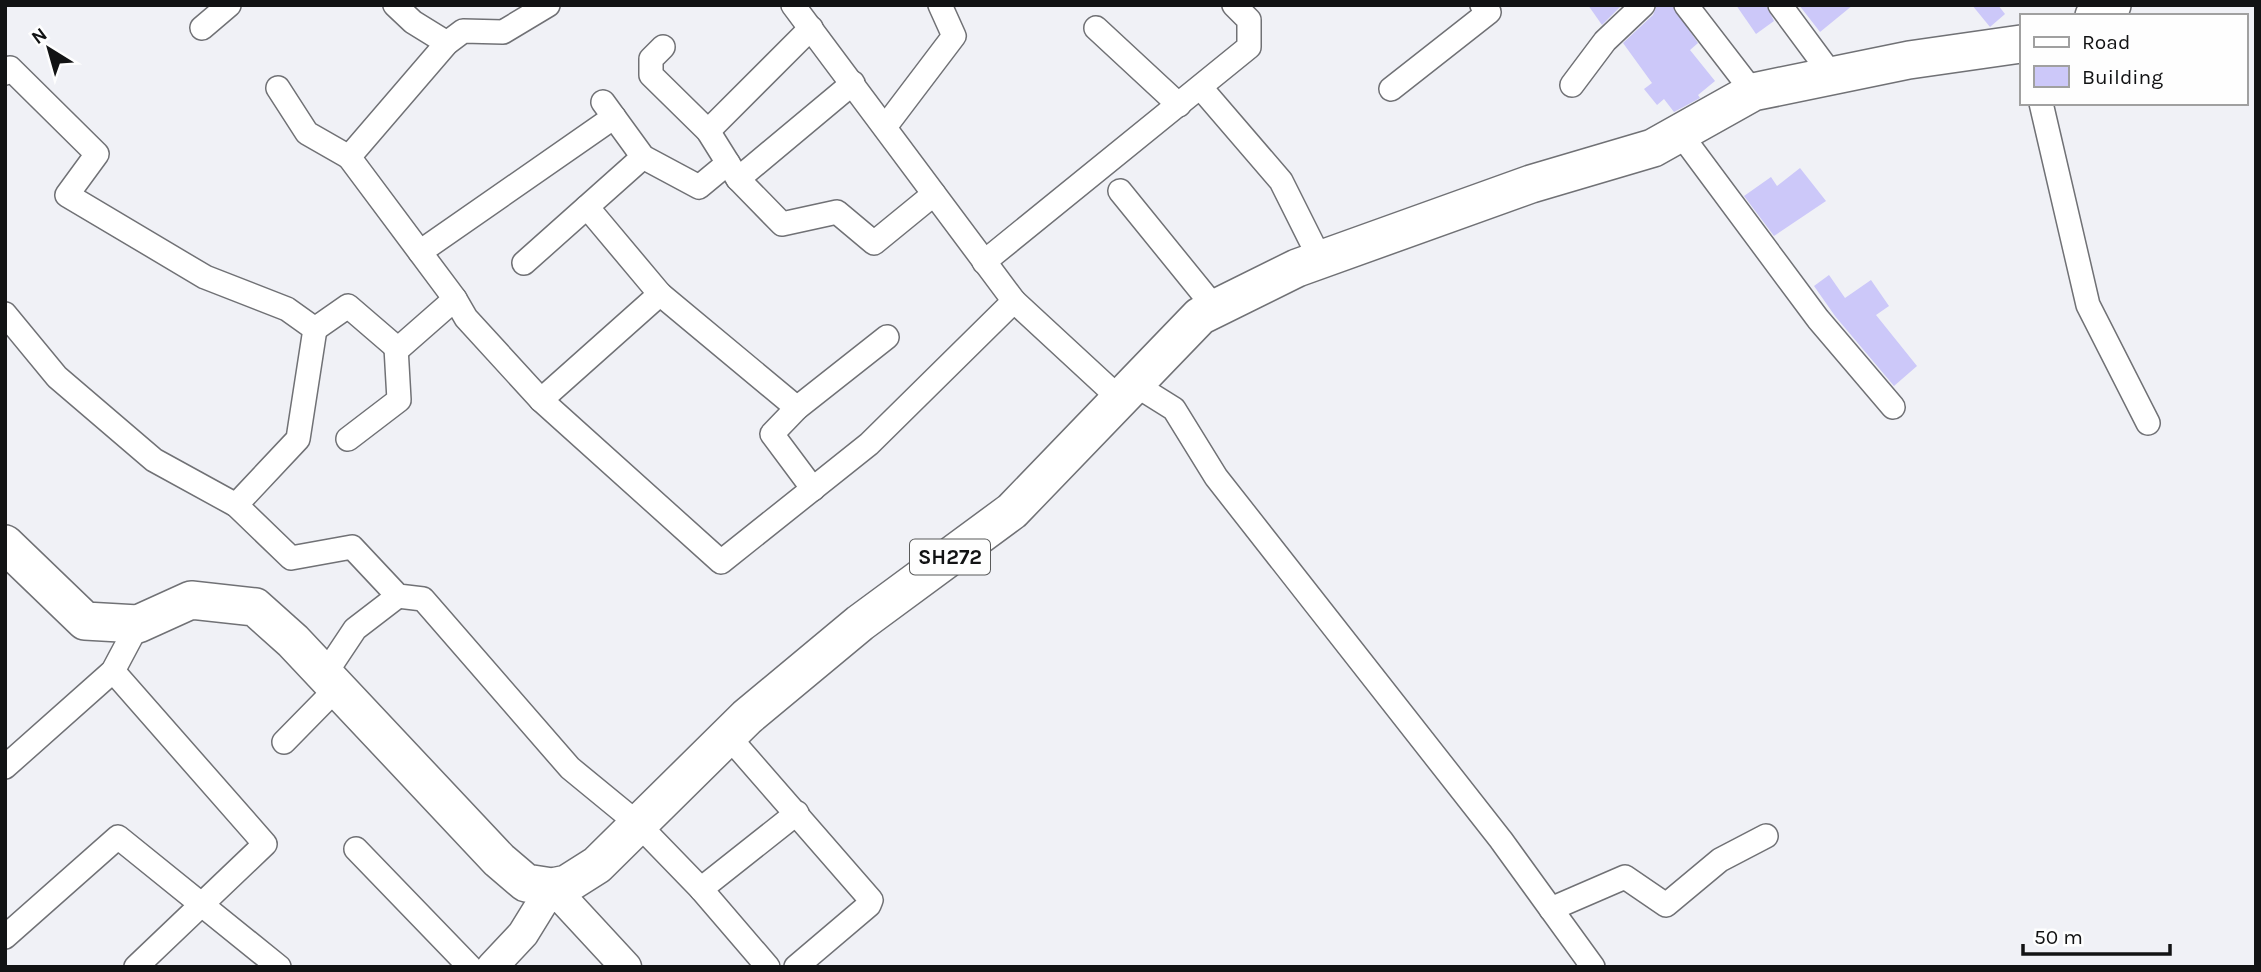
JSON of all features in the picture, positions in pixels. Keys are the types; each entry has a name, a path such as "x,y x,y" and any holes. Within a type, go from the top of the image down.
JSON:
{"main road":[{"name":"SH272","path":"552,887 567,884 597,865 728,736 860,623 1012,512 1200,316 1320,260 1531,184 1653,148 1753,92 1831,74 2020,44"},
{"path":"5,544 85,621 138,624 191,600 255,607 331,681 499,860 526,883 552,887"}],"street":[{"path":"202,28 229,5"},
{"path":"394,5 413,22 447,43"},
{"path":"349,158 447,43 463,31 503,32 548,5"},
{"path":"793,5 1014,301 1126,391 1174,409 1216,477 1501,840 1592,967"},
{"path":"885,127 954,36 940,5"},
{"path":"984,262 1249,47 1249,20 1234,5"},
{"path":"1391,89 1489,12 1482,5"},
{"path":"1572,85 1605,41 1643,5"},
{"path":"1686,5 1753,92"},
{"path":"1780,5 1831,74"},
{"path":"708,131 811,28"},
{"path":"1096,28 1179,105"},
{"path":"663,47 651,59 651,75 708,131 733,171 782,224 837,212 874,243 934,194"},
{"path":"7,66 97,154 67,195 205,277 287,309 314,329"},
{"path":"420,252 609,109 643,157 699,187 733,171 853,83"},
{"path":"278,88 307,133 349,158 466,317 541,400 721,562 869,444 1014,301"},
{"path":"1201,88 1281,181 1320,260"},
{"path":"2041,105 2088,305 2148,423"},
{"path":"1679,132 1818,319 1893,407"},
{"path":"524,263 643,157"},
{"path":"1120,191 1215,308"},
{"path":"587,207 660,293 797,408"},
{"path":"541,400 660,293"},
{"path":"236,505 298,439 314,329 348,306 398,349 455,299"},
{"path":"5,314 57,377 154,460 236,505 291,558 352,547 398,596 423,599 570,768 637,823 701,889 768,967"},
{"path":"813,489 772,435 797,408 887,337"},
{"path":"348,439 399,400 396,347"},
{"path":"284,742 331,681 355,629 398,596"},
{"path":"5,768 113,671 138,624"},
{"path":"113,671 265,844 136,967"},
{"path":"728,736 871,900 869,905 796,967"},
{"path":"701,889 797,813"},
{"path":"1551,909 1625,877 1666,905 1720,860 1766,836"},
{"path":"5,937 118,837 279,967"},
{"path":"356,849 470,967"},
{"path":"492,967 523,934 552,887 626,967"}],"building":[{"path":"1588,5 1622,5 1602,25"},
{"path":"1657,5 1672,5 1698,43 1690,50 1715,81 1698,95 1700,98 1674,112 1664,99 1657,105 1644,89 1652,83 1623,43 1653,15"},
{"path":"1736,5 1766,5 1774,21 1756,34"},
{"path":"1799,5 1853,5 1820,32"},
{"path":"1972,5 1998,5 2005,14 1990,27"},
{"path":"1800,168 1826,201 1774,236 1744,196 1771,177 1777,186"},
{"path":"1829,275 1845,298 1871,280 1889,306 1876,315 1917,366 1894,386 1835,316 1814,286"}]}
